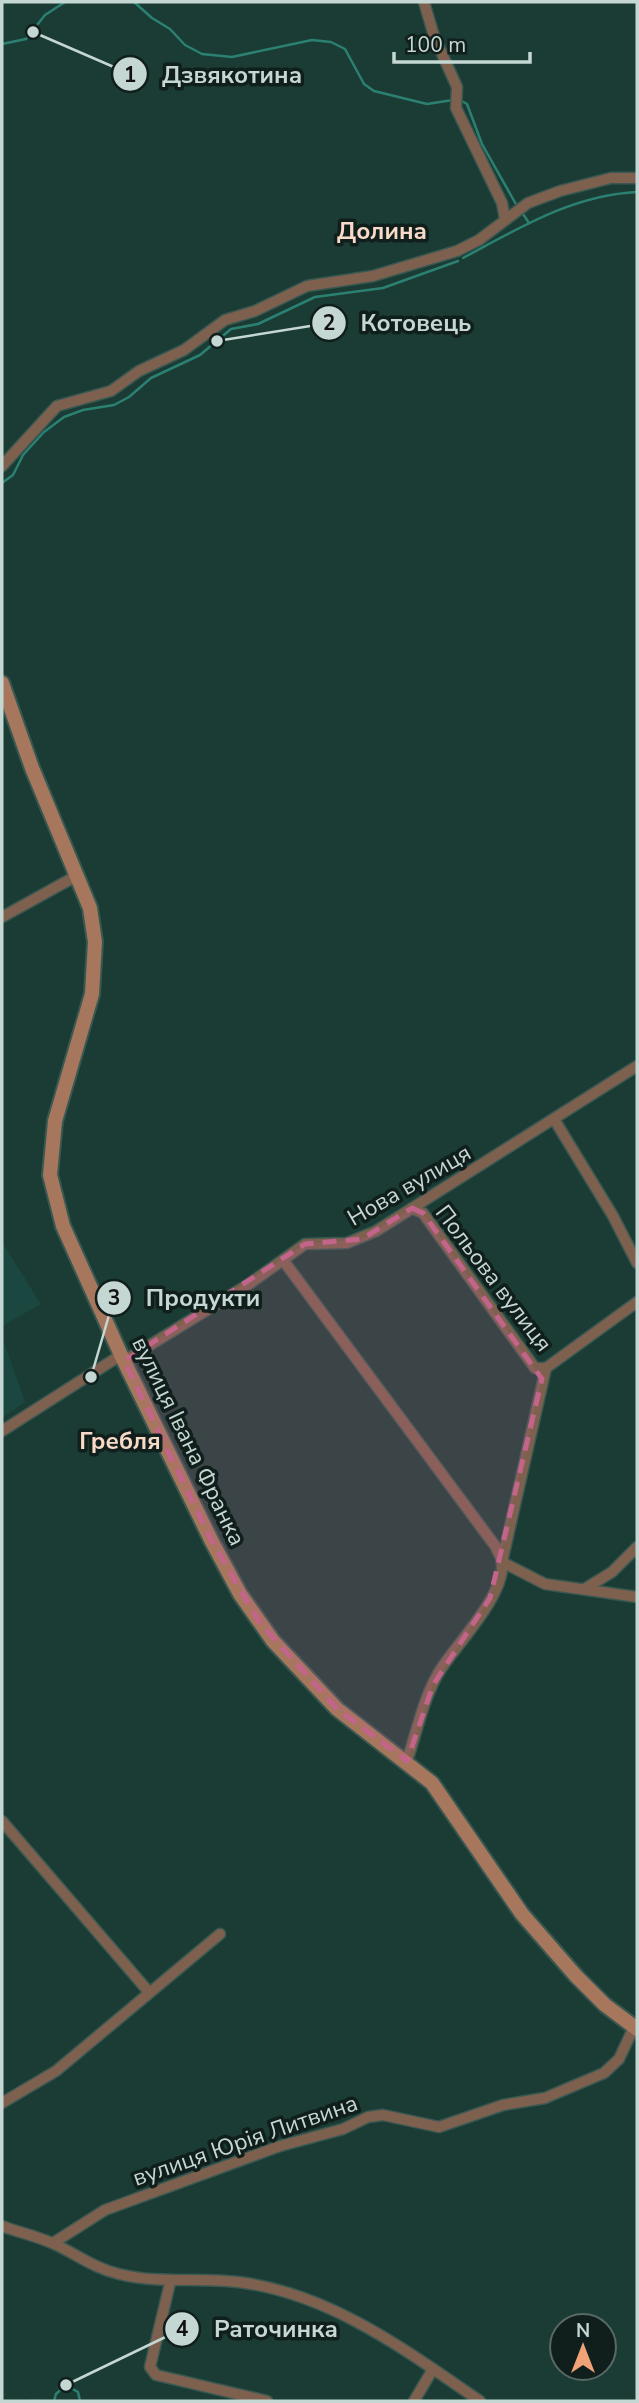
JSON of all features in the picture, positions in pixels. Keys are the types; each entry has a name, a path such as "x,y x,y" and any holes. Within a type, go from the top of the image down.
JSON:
{"main road":[{"name":"вулиця Івана Франка","path":"2,683 90,908 95,942 92,994 55,1121 50,1175 63,1226 122,1358 211,1540 259,1622 293,1664 337,1709 432,1783 522,1914 576,1976 606,2005 636,2028"}],"street":[{"path":"424,2 458,92 456,104 508,216"},
{"path":"2,466 57,406 111,391 139,372 184,350 225,320 255,311 307,286 373,276 457,251 479,240 528,203 611,177 637,177"},
{"path":"2,917 78,875"},
{"name":"Нова вулиця","path":"2,1431 249,1284 305,1244 346,1243 362,1238 637,1066"},
{"path":"554,1119 613,1216 637,1263"},
{"name":"Польова вулиця","path":"412,1208 422,1213 540,1368 542,1379 502,1562"},
{"path":"282,1260 496,1547 502,1562 490,1598 475,1625 440,1670 407,1761"},
{"name":"Польова вулиця","path":"540,1368 637,1301"},
{"path":"586,1588 612,1572 637,1547"},
{"path":"502,1562 545,1584 637,1597"},
{"path":"2,1821 148,1991"},
{"path":"2,2103 56,2071 148,1991 220,1934"},
{"name":"вулиця Юрія Литвина","path":"53,2243 105,2210 280,2146 343,2129 368,2117 383,2115 439,2127 503,2105 545,2098 604,2073 619,2059 636,2028"},
{"path":"2,2226 53,2243 82,2262 116,2274 170,2283 246,2283 285,2293 363,2323 480,2401"},
{"path":"170,2283 150,2367 156,2375 267,2401"},
{"path":"414,2401 433,2369"}],"highlighted area":[{"path":"412,1208 423,1213 542,1379 490,1598 433,1685 407,1761 337,1709 259,1622 211,1540 124,1361 305,1244 362,1239"}],"shaded area":[{"path":"2,1242 41,1304 2,1326"},
{"path":"2,1337 25,1402 2,1418"}],"waterway":[{"path":"2,44 26,39 45,15 65,2"},
{"path":"134,2 170,29 185,45 202,54 232,57 312,40 331,42 345,49 364,84 374,91 427,104 453,100"},
{"path":"460,100 467,104 482,144 517,206"},
{"path":"463,258 569,206 613,194 637,192"},
{"path":"521,211 529,223"},
{"path":"2,483 13,475 23,455 44,432 64,417 83,410 114,405 129,397 151,378 200,355 231,329 258,324 315,297 383,288 458,261"},
{"path":"54,2401 56,2394 66,2385 78,2392 80,2401"},
{"path":"29,2401 39,2401"}],"place":[{"name":"Дзвякотина","path":"33,32"},
{"name":"Котовець","path":"217,341"},
{"name":"Продукти","path":"91,1377"},
{"name":"Раточинка","path":"66,2385"}],"district":[{"name":"Долина","path":"382,231"},
{"name":"Гребля","path":"120,1441"}]}
